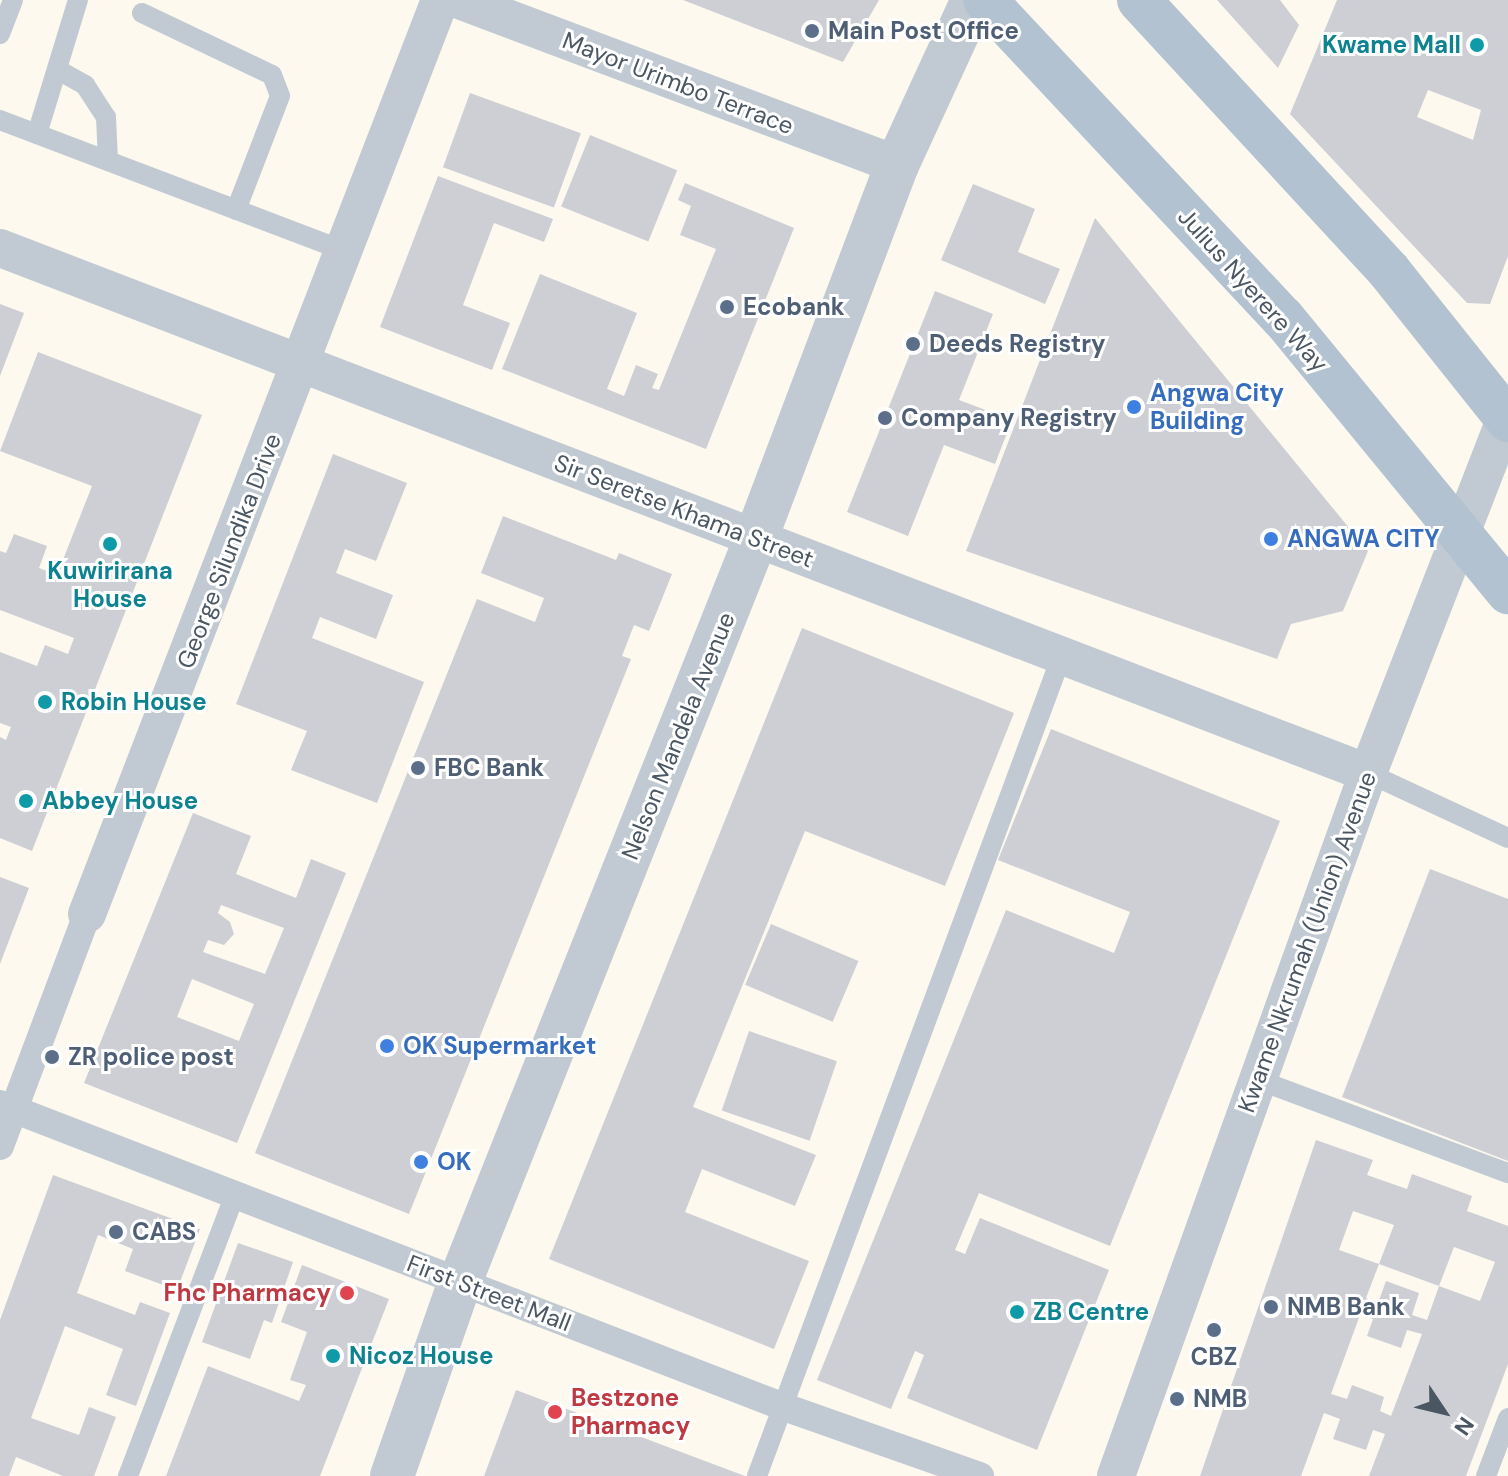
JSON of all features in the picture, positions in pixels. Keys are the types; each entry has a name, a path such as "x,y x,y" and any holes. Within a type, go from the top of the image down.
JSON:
{"main road":[{"name":"Julius Nyerere Way","path":"985,0 1283,318 1508,592"},
{"path":"1139,0 1389,271 1507,416"}],"street":[{"name":"George Silundika Drive","path":"0,1146 7,1107 87,914 302,364 440,0"},
{"name":"Mayor Urimbo Terrace","path":"459,0 897,165"},
{"name":"Nelson Mandela Avenue","path":"392,1476 460,1282 756,538 897,165 973,0"},
{"name":"Sir Seretse Khama Street","path":"0,248 1368,773"},
{"name":"Kwame Nkrumah (Union) Avenue","path":"1116,1476 1368,773 1507,416"},
{"name":"First Street Mall","path":"7,1107 784,1407 980,1476"}],"lane":[{"path":"0,34 13,0"},
{"path":"37,134 78,0"},
{"path":"142,13 272,75 280,96 236,210"},
{"path":"58,70 85,85 106,117 108,161"},
{"path":"0,120 345,251"},
{"path":"757,1476 1062,655"},
{"path":"1368,773 1508,838"},
{"path":"1256,1079 1508,1173"},
{"path":"128,1476 235,1195"},
{"path":"1486,1476 1508,1418"}],"shaded area":[{"path":"0,0 1508,0 1508,1476 0,1476"}],"building":[{"name":"Main Post Office","path":"683,0 879,0 843,62"},
{"path":"1217,0 1280,0 1299,25 1278,68"},
{"path":"1337,0 1508,0 1508,256 1490,304 1467,303 1290,114","holes":["1428,90 1481,110 1473,140 1417,117"]},
{"path":"470,93 581,133 554,208 443,167"},
{"path":"590,135 677,170 648,242 561,206"},
{"path":"438,176 553,219 544,242 494,223 463,305 510,323 492,370 380,327"},
{"name":"Ecobank","path":"685,183 794,228 706,449 502,369 540,274 637,313 607,389 624,396 636,365 658,374 652,388 659,390 716,249 680,235 691,206 678,200"},
{"path":"973,184 1035,209 1018,252 1060,269 1045,304 941,260"},
{"path":"1095,218 1368,551 1343,611 1291,624 1277,659 966,551"},
{"path":"935,291 993,314 959,400 1012,420 995,464 944,445 908,536 847,512"},
{"path":"0,304 24,313 0,376"},
{"path":"38,352 202,415 32,851 0,838 0,737 6,740 11,727 0,723 0,652 37,666 45,645 68,654 74,638 0,610 0,551 6,553 14,534 47,546 39,568 57,575 92,486 0,451"},
{"path":"333,454 407,483 376,561 345,549 336,573 393,595 376,639 320,617 312,638 424,682 377,803 291,770 307,731 236,704"},
{"path":"503,516 616,560 619,553 672,574 649,631 634,625 622,656 631,659 409,1214 255,1153 477,599 535,622 544,598 481,573"},
{"path":"802,628 1014,713 945,886 805,831 693,1107 816,1155 795,1206 702,1169 685,1212 809,1261 774,1349 549,1259"},
{"path":"1051,729 1280,821 1110,1246 979,1193 955,1250 965,1254 980,1218 1109,1270 1037,1450 907,1398 924,1355 915,1351 891,1409 817,1380 1006,910 1114,953 1130,912 998,860"},
{"path":"193,813 251,836 236,874 296,898 311,859 346,873 237,1143 84,1083","holes":["221,905 284,928 265,974 203,952 208,940 224,945 234,934 230,922 218,913","192,979 254,1004 239,1041 177,1017"]},
{"path":"1430,869 1508,899 1508,1161 1342,1097"},
{"path":"0,877 29,888 0,964"},
{"path":"771,924 858,961 833,1022 745,985"},
{"path":"749,1031 837,1061 810,1141 722,1110"},
{"path":"1316,1140 1373,1160 1367,1175 1407,1189 1412,1174 1472,1196 1467,1211 1508,1226 1508,1364 1466,1476 1369,1476 1385,1434 1373,1430 1366,1450 1333,1439 1340,1419 1324,1413 1301,1476 1200,1476","holes":["1353,1211 1394,1225 1379,1264 1339,1250","1454,1247 1495,1262 1480,1301 1439,1286","1379,1264 1439,1286 1427,1320 1412,1315 1419,1293 1386,1281 1378,1303 1366,1298","1360,1315 1373,1319 1367,1336 1401,1348 1407,1330 1422,1334 1391,1416 1380,1411 1384,1397 1352,1385 1347,1399 1331,1394"]},
{"path":"53,1175 200,1229 177,1290 125,1271 133,1249 98,1235 77,1293 135,1315 140,1302 170,1313 136,1406 106,1395 123,1349 65,1326 31,1418 79,1435 89,1407 116,1417 94,1476 63,1476 16,1457 9,1476 0,1476 0,1320"},
{"path":"238,1243 293,1262 272,1323 264,1320 250,1359 202,1342"},
{"path":"302,1265 389,1299 320,1476 166,1476 208,1366 299,1401 306,1385 290,1380 307,1332 281,1322"},
{"path":"516,1390 745,1476 484,1476"}],"place":[{"name":"Main Post Office","path":"812,31"},
{"name":"Kwame Mall","path":"1477,45"},
{"name":"Ecobank","path":"727,307"},
{"name":"Deeds Registry","path":"913,344"},
{"name":"Angwa City Building","path":"1134,407"},
{"name":"Company Registry","path":"885,418"},
{"name":"ANGWA CITY","path":"1271,539"},
{"name":"Kuwirirana House","path":"110,544"},
{"name":"Robin House","path":"45,702"},
{"name":"FBC Bank","path":"418,768"},
{"name":"Abbey House","path":"26,801"},
{"name":"OK Supermarket","path":"387,1046"},
{"name":"ZR police post","path":"52,1057"},
{"name":"OK","path":"421,1162"},
{"name":"CABS","path":"116,1232"},
{"name":"Fhc Pharmacy","path":"347,1293"},
{"name":"NMB Bank","path":"1271,1307"},
{"name":"ZB Centre","path":"1017,1312"},
{"name":"CBZ","path":"1214,1330"},
{"name":"Nicoz House","path":"333,1356"},
{"name":"NMB","path":"1177,1399"},
{"name":"Bestzone Pharmacy","path":"555,1412"}]}
